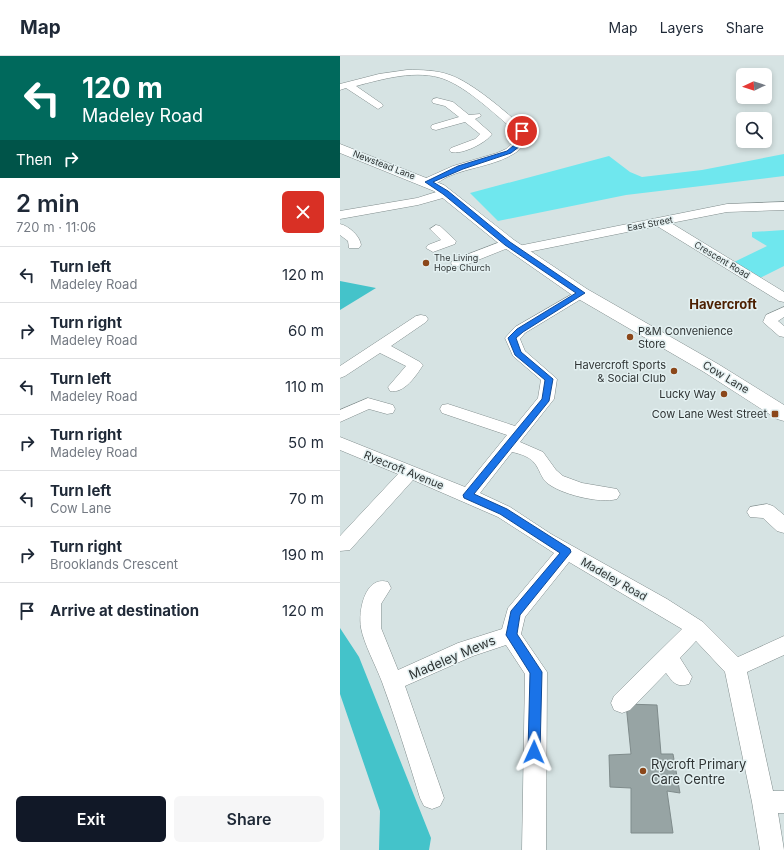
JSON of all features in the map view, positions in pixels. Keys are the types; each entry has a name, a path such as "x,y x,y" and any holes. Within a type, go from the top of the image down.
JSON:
{"main road":[{"name":"Newstead Lane","path":"340,148 428,182"},
{"name":"Cow Lane","path":"428,182 446,193 513,246 581,293 711,368 784,414"}],"street":[{"path":"344,86 401,74 438,75 452,79 522,131 523,136 519,146 509,152 460,168 428,182"},
{"path":"344,86 378,106"},
{"path":"437,100 449,104 487,134 479,141 454,150"},
{"path":"436,127 495,111"},
{"path":"340,215 418,201 446,193"},
{"name":"East Street","path":"458,263 475,256 513,246 660,222 727,208 784,206"},
{"name":"Crescent Road","path":"660,222 784,298"},
{"path":"340,228 354,240 354,245"},
{"path":"436,229 450,242"},
{"path":"433,248 450,242 458,242 475,256"},
{"path":"468,495 546,399 549,379 518,353 512,338 520,330 581,293"},
{"path":"784,311 771,318 770,322 784,333"},
{"path":"340,372 423,317"},
{"path":"379,346 415,365 396,386"},
{"path":"340,417 368,403 387,409"},
{"path":"446,408 514,439 547,466 552,476 563,482 596,494 611,494"},
{"name":"Ryecroft Avenue","path":"340,443 468,495"},
{"path":"343,545 410,472"},
{"name":"Madeley Road","path":"468,495 504,512 566,552 660,605 696,628 735,668"},
{"path":"756,512 767,511 784,526"},
{"path":"534,850 536,672 511,635 515,614 566,552"},
{"path":"381,588 371,602 371,628 394,682 432,798"},
{"path":"622,704 696,628"},
{"name":"Madeley Mews","path":"394,682 450,656 495,638 511,635"},
{"path":"772,850 774,802 735,668 784,645"},
{"path":"668,657 681,677"}],"shaded area":[{"path":"784,154 784,176 626,195 498,221 470,193 609,156 630,172 642,177 702,170"},
{"path":"784,230 784,266 760,278 732,263 767,246 752,237 752,232"},
{"path":"340,281 376,288 340,310"},
{"path":"340,628 359,657 431,838 429,850 379,850 380,811 340,694"}],"building":[{"name":"Rycroft Primary Care Centre","path":"626,704 657,705 661,754 673,754 680,793 667,791 673,833 631,833 631,788 610,787 609,755 631,754"}],"place":[{"name":"The Living Hope Church","path":"426,263"},
{"name":"P&M Convenience Store","path":"630,337"},
{"name":"Havercroft Sports & Social Club","path":"674,371"},
{"name":"Lucky Way","path":"724,394"},
{"name":"Cow Lane West Street","path":"775,414"},
{"name":"Rycroft Primary Care Centre","path":"643,771"}],"district":[{"name":"Havercroft","path":"723,304"}],"route":[{"path":"522,131 522,141 515,149 494,158 460,168 428,182 446,193 508,243 581,293 520,330 512,338 518,353 549,379 546,399 468,495 504,512 566,552 515,614 511,635 527,656 536,672 534,752"}]}
